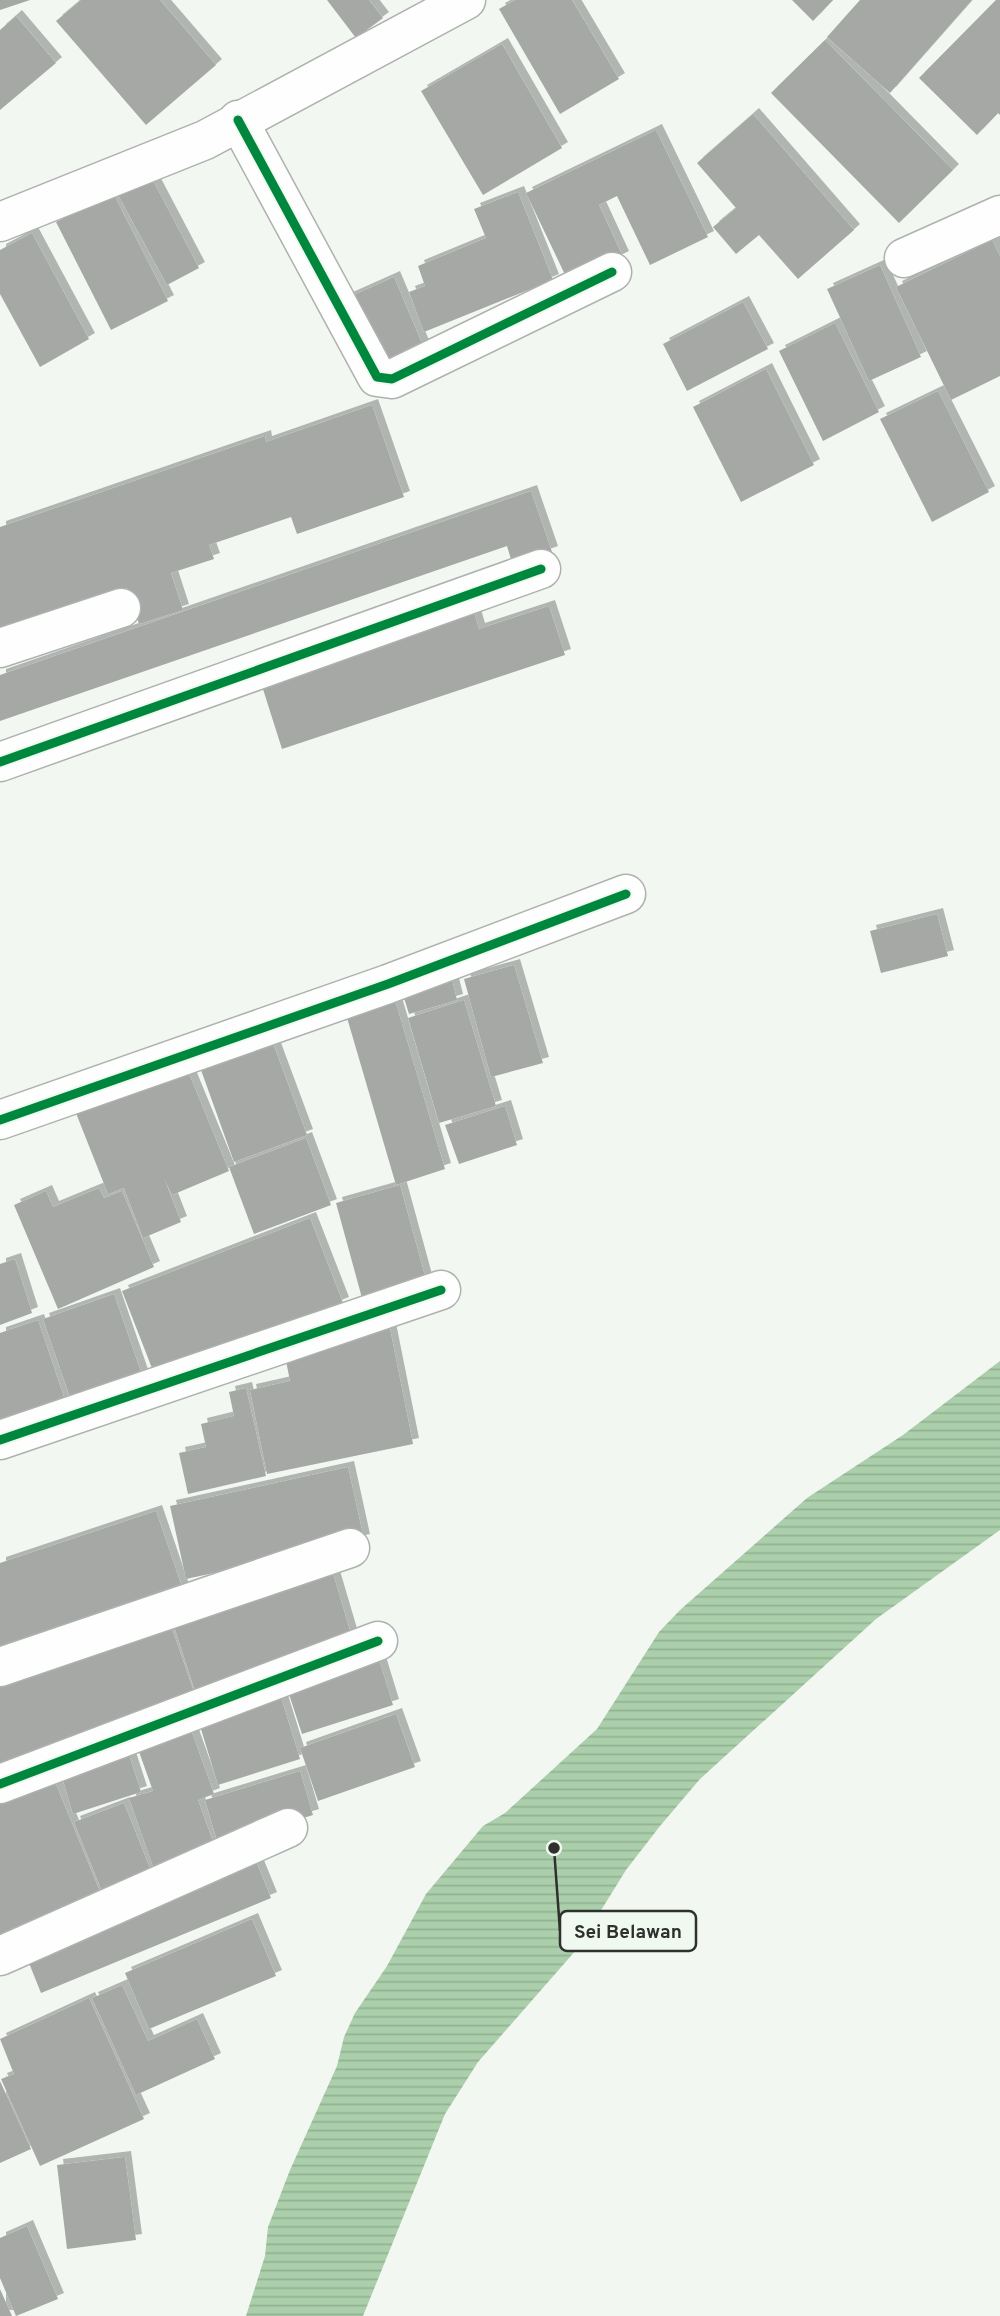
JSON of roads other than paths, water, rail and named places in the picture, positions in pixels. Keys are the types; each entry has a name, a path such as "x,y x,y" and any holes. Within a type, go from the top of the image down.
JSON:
{"street":[{"path":"0,222 205,140 466,0"},
{"path":"238,120 377,377 392,379 612,272"},
{"path":"904,258 1000,215"},
{"path":"0,762 541,569"},
{"path":"0,648 121,608"},
{"path":"0,1120 388,984 626,894"},
{"path":"0,1440 441,1290"},
{"path":"0,1667 350,1548"},
{"path":"0,1784 379,1641"},
{"path":"0,1956 288,1828"}],"place":[{"name":"Sei Belawan","path":"554,1848"}]}
